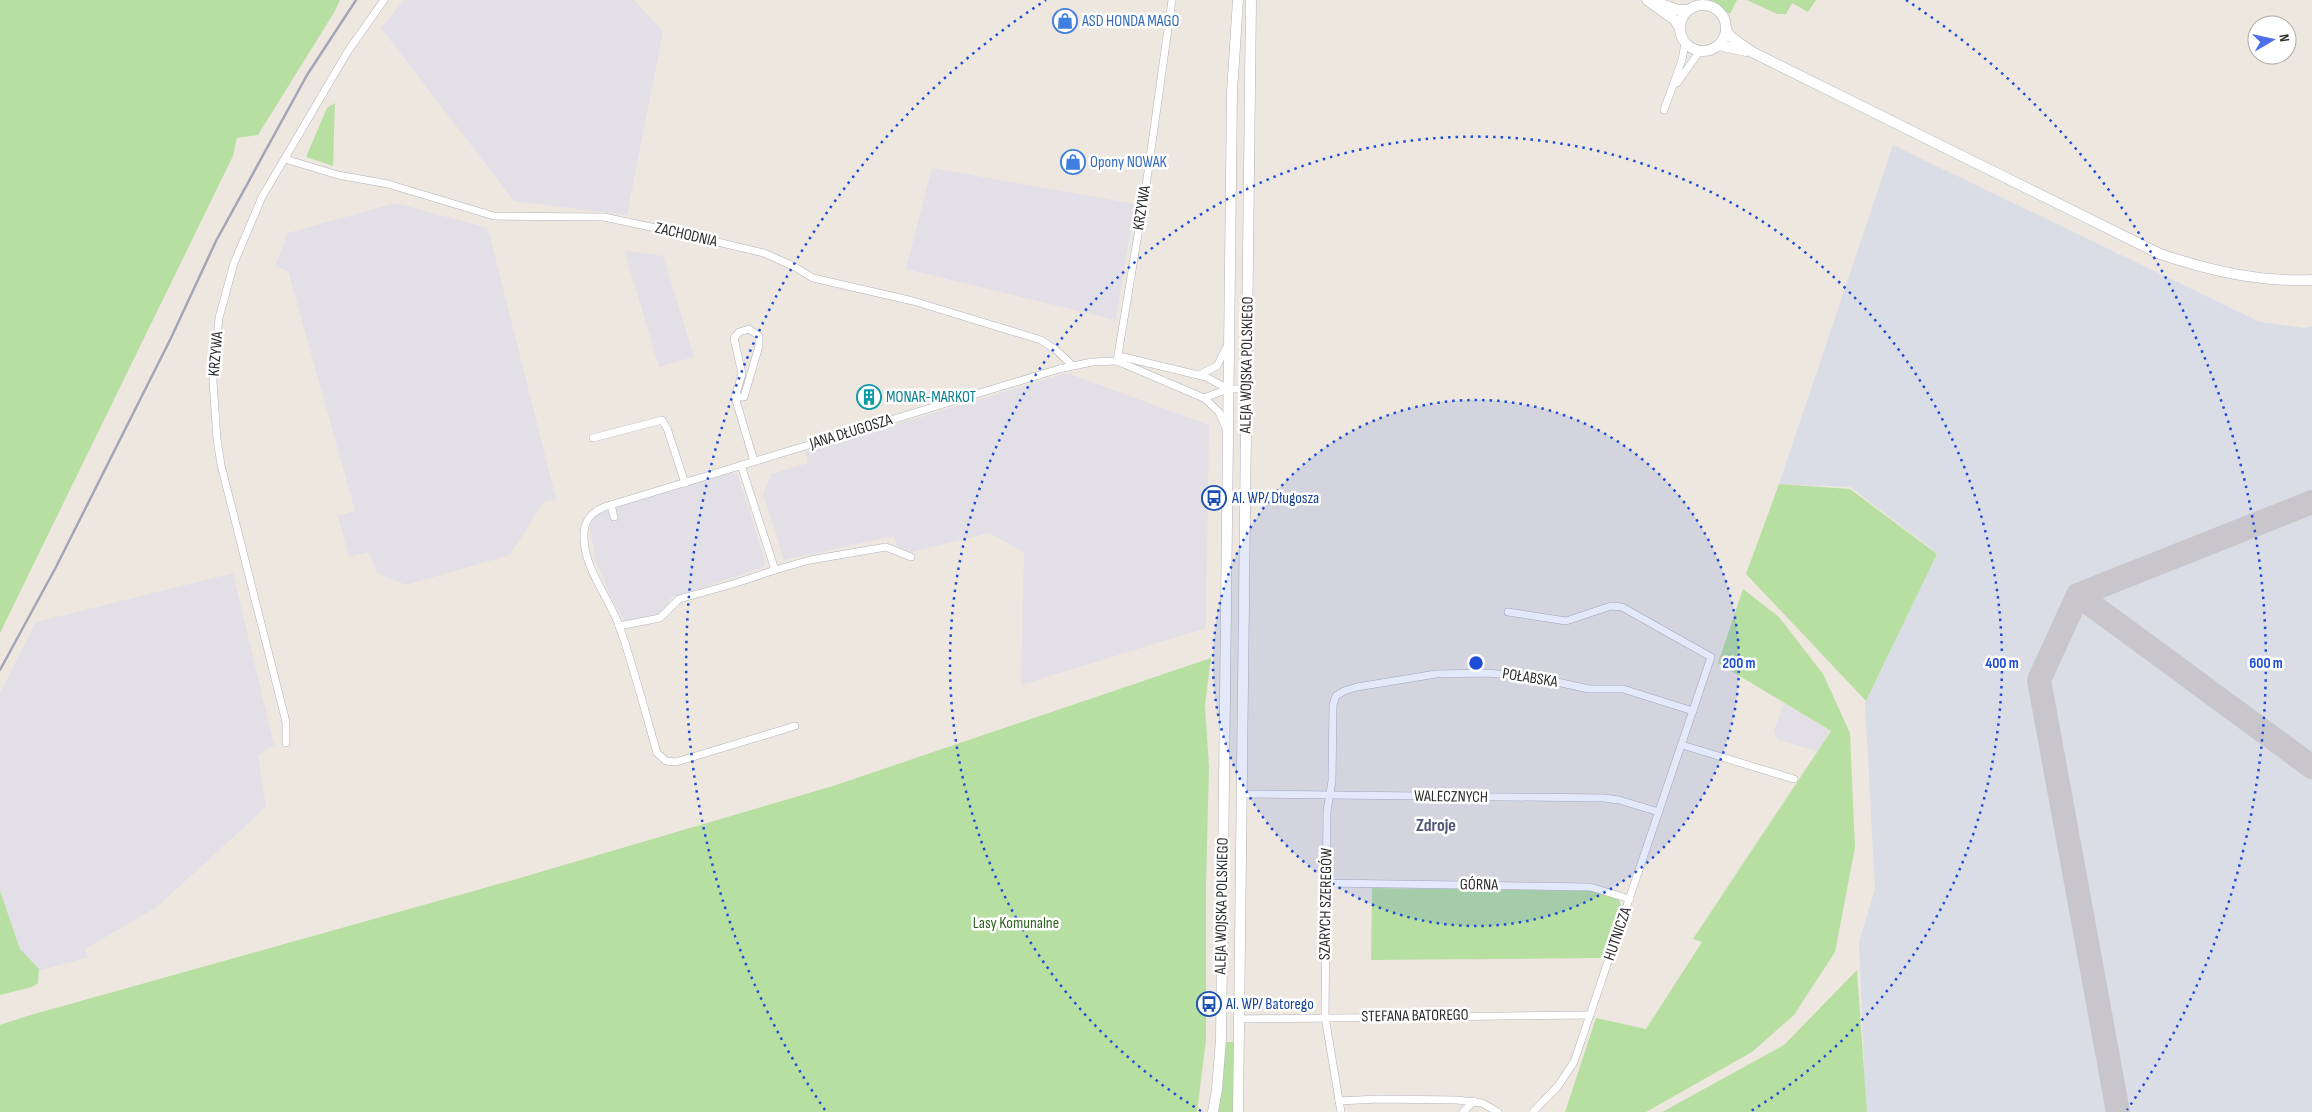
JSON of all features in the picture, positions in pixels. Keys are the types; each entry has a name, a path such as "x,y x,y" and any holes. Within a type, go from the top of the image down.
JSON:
{"main road":[{"name":"ALEJA WOJSKA POLSKIEGO","path":"1213,1112 1221,1039 1233,58 1238,0"},
{"name":"ALEJA WOJSKA POLSKIEGO","path":"1238,1112 1251,0"},
{"path":"1647,0 1678,10 1688,10"},
{"path":"1647,0 1675,20 1685,43 1700,51 1712,50 1719,45 1724,38 1726,30"},
{"path":"1679,27 1682,16 1688,10 1700,5 1716,9 1723,16 1726,30 1731,37 1752,52 2160,254 2197,266 2259,280 2312,280"},
{"path":"1719,45 1752,52"},
{"path":"1230,249 1248,250"},
{"path":"1224,730 1242,731"}],"street":[{"name":"KRZYWA","path":"286,743 286,722 221,465 214,413 213,381 219,318 228,280 253,216 348,51 384,0"},
{"name":"KRZYWA","path":"1118,359 1172,0"},
{"path":"1664,110 1672,90 1685,43"},
{"path":"1672,90 1700,51"},
{"name":"ZACHODNIA","path":"285,159 338,175 388,184 494,216 604,217 764,253 793,266 813,278 912,301 1041,340 1056,350 1072,365"},
{"path":"735,397 744,397 759,346 758,336 749,329 739,332 734,338 742,374 735,397 754,461"},
{"path":"1199,375 1217,366 1229,341"},
{"name":"JANA DŁUGOSZA","path":"795,726 676,762 666,761 657,753 620,626 594,575 584,538 585,526 590,515 594,511 611,505 1072,365 1118,359"},
{"path":"1118,359 1199,375 1217,381 1228,389"},
{"path":"1118,359 1204,398 1223,418 1228,436"},
{"path":"1204,398 1228,389 1246,389"},
{"path":"593,438 662,420 667,428 685,483"},
{"path":"741,466 775,570"},
{"path":"611,505 614,517"},
{"path":"620,626 660,618 679,599 810,560 886,547 912,557"},
{"name":"HUTNICZA","path":"1508,612 1566,621 1611,606 1622,607 1711,658 1590,1015 1568,1073 1533,1112"},
{"name":"POŁABSKA","path":"1336,696 1357,687 1408,678 1436,674 1486,672 1534,677 1589,689 1624,689 1692,711"},
{"name":"SZARYCH SZEREGÓW","path":"1336,696 1334,705 1332,781 1329,796 1326,883 1325,1017 1341,1112"},
{"path":"1682,744 1794,780"},
{"name":"WALECZNYCH","path":"1242,794 1604,798 1626,801 1659,812"},
{"name":"GÓRNA","path":"1326,883 1590,887 1630,898"},
{"name":"STEFANA BATOREGO","path":"1239,1018 1590,1015"},
{"path":"1339,1101 1378,1098 1474,1101 1488,1105 1498,1112"},
{"path":"1463,1112 1474,1101"}],"shaded area":[{"path":"404,0 634,0 663,31 627,215 514,201 381,28"},
{"path":"1893,145 2260,322 2304,328 2312,326 2312,1112 1866,1112 1859,942 1875,889 1865,703 1937,553 1850,487 1779,484"},
{"path":"932,168 1135,204 1116,320 906,269"},
{"path":"395,203 488,228 556,499 544,502 510,555 406,585 377,573 369,552 349,557 338,516 355,511 288,271 275,266 288,233"},
{"path":"624,250 663,256 694,357 659,367"},
{"path":"1067,373 1209,425 1206,628 1021,685 1024,552 989,533 912,552 897,546 894,536 784,560 763,494 771,474 808,463 805,452"},
{"path":"731,472 738,475 765,561 764,565 761,568 672,597 661,613 626,623 611,597 595,559 590,526 596,513 600,510"},
{"path":"233,573 274,745 258,755 266,807 157,907 85,949 88,957 24,975 0,947 0,693 36,622"},
{"path":"1784,703 1830,731 1817,751 1778,740 1774,731"}],"green space":[{"path":"0,0 340,0 258,135 237,138 233,156 0,633"},
{"path":"1702,0 1737,0 1730,14"},
{"path":"1747,0 1816,0 1808,12 1792,3 1786,14 1777,14"},
{"path":"335,103 333,166 306,157 327,108"},
{"path":"1779,484 1850,489 1937,554 1866,701 1746,574"},
{"path":"1743,589 1779,617 1823,674 1850,733 1855,848 1835,952 1794,1015 1752,1052 1646,1112 1565,1112 1596,1018 1646,1029 1702,942 1693,939 1831,731 1718,663"},
{"name":"Lasy Komunalne","path":"1211,658 1205,705 1209,767 1206,884 1206,1040 1197,1112 0,1112 0,1025 513,880 833,786"},
{"path":"1372,888 1593,891 1619,899 1621,905 1601,958 1371,960"},
{"path":"0,891 20,949 39,969 38,983 32,987 0,995"},
{"path":"1857,970 1867,1112 1662,1112 1784,1045"},
{"path":"1225,1042 1234,1042 1233,1112 1218,1112"}],"taxiway":[{"path":"2118,1112 2039,680 2078,595 2312,502"},
{"path":"2078,595 2312,767"}],"railway":[{"path":"0,670 56,567 171,338 216,241 307,75 356,0"}],"place":[{"name":"ASD HONDA MAGO","path":"1065,21"},
{"name":"Opony NOWAK","path":"1073,162"},
{"name":"MONAR-MARKOT","path":"869,397"},
{"name":"Al. WP/ Długosza","path":"1214,498"},
{"name":"Al. WP/ Batorego","path":"1209,1004"}],"district":[{"name":"Zdroje","path":"1436,825"}]}
